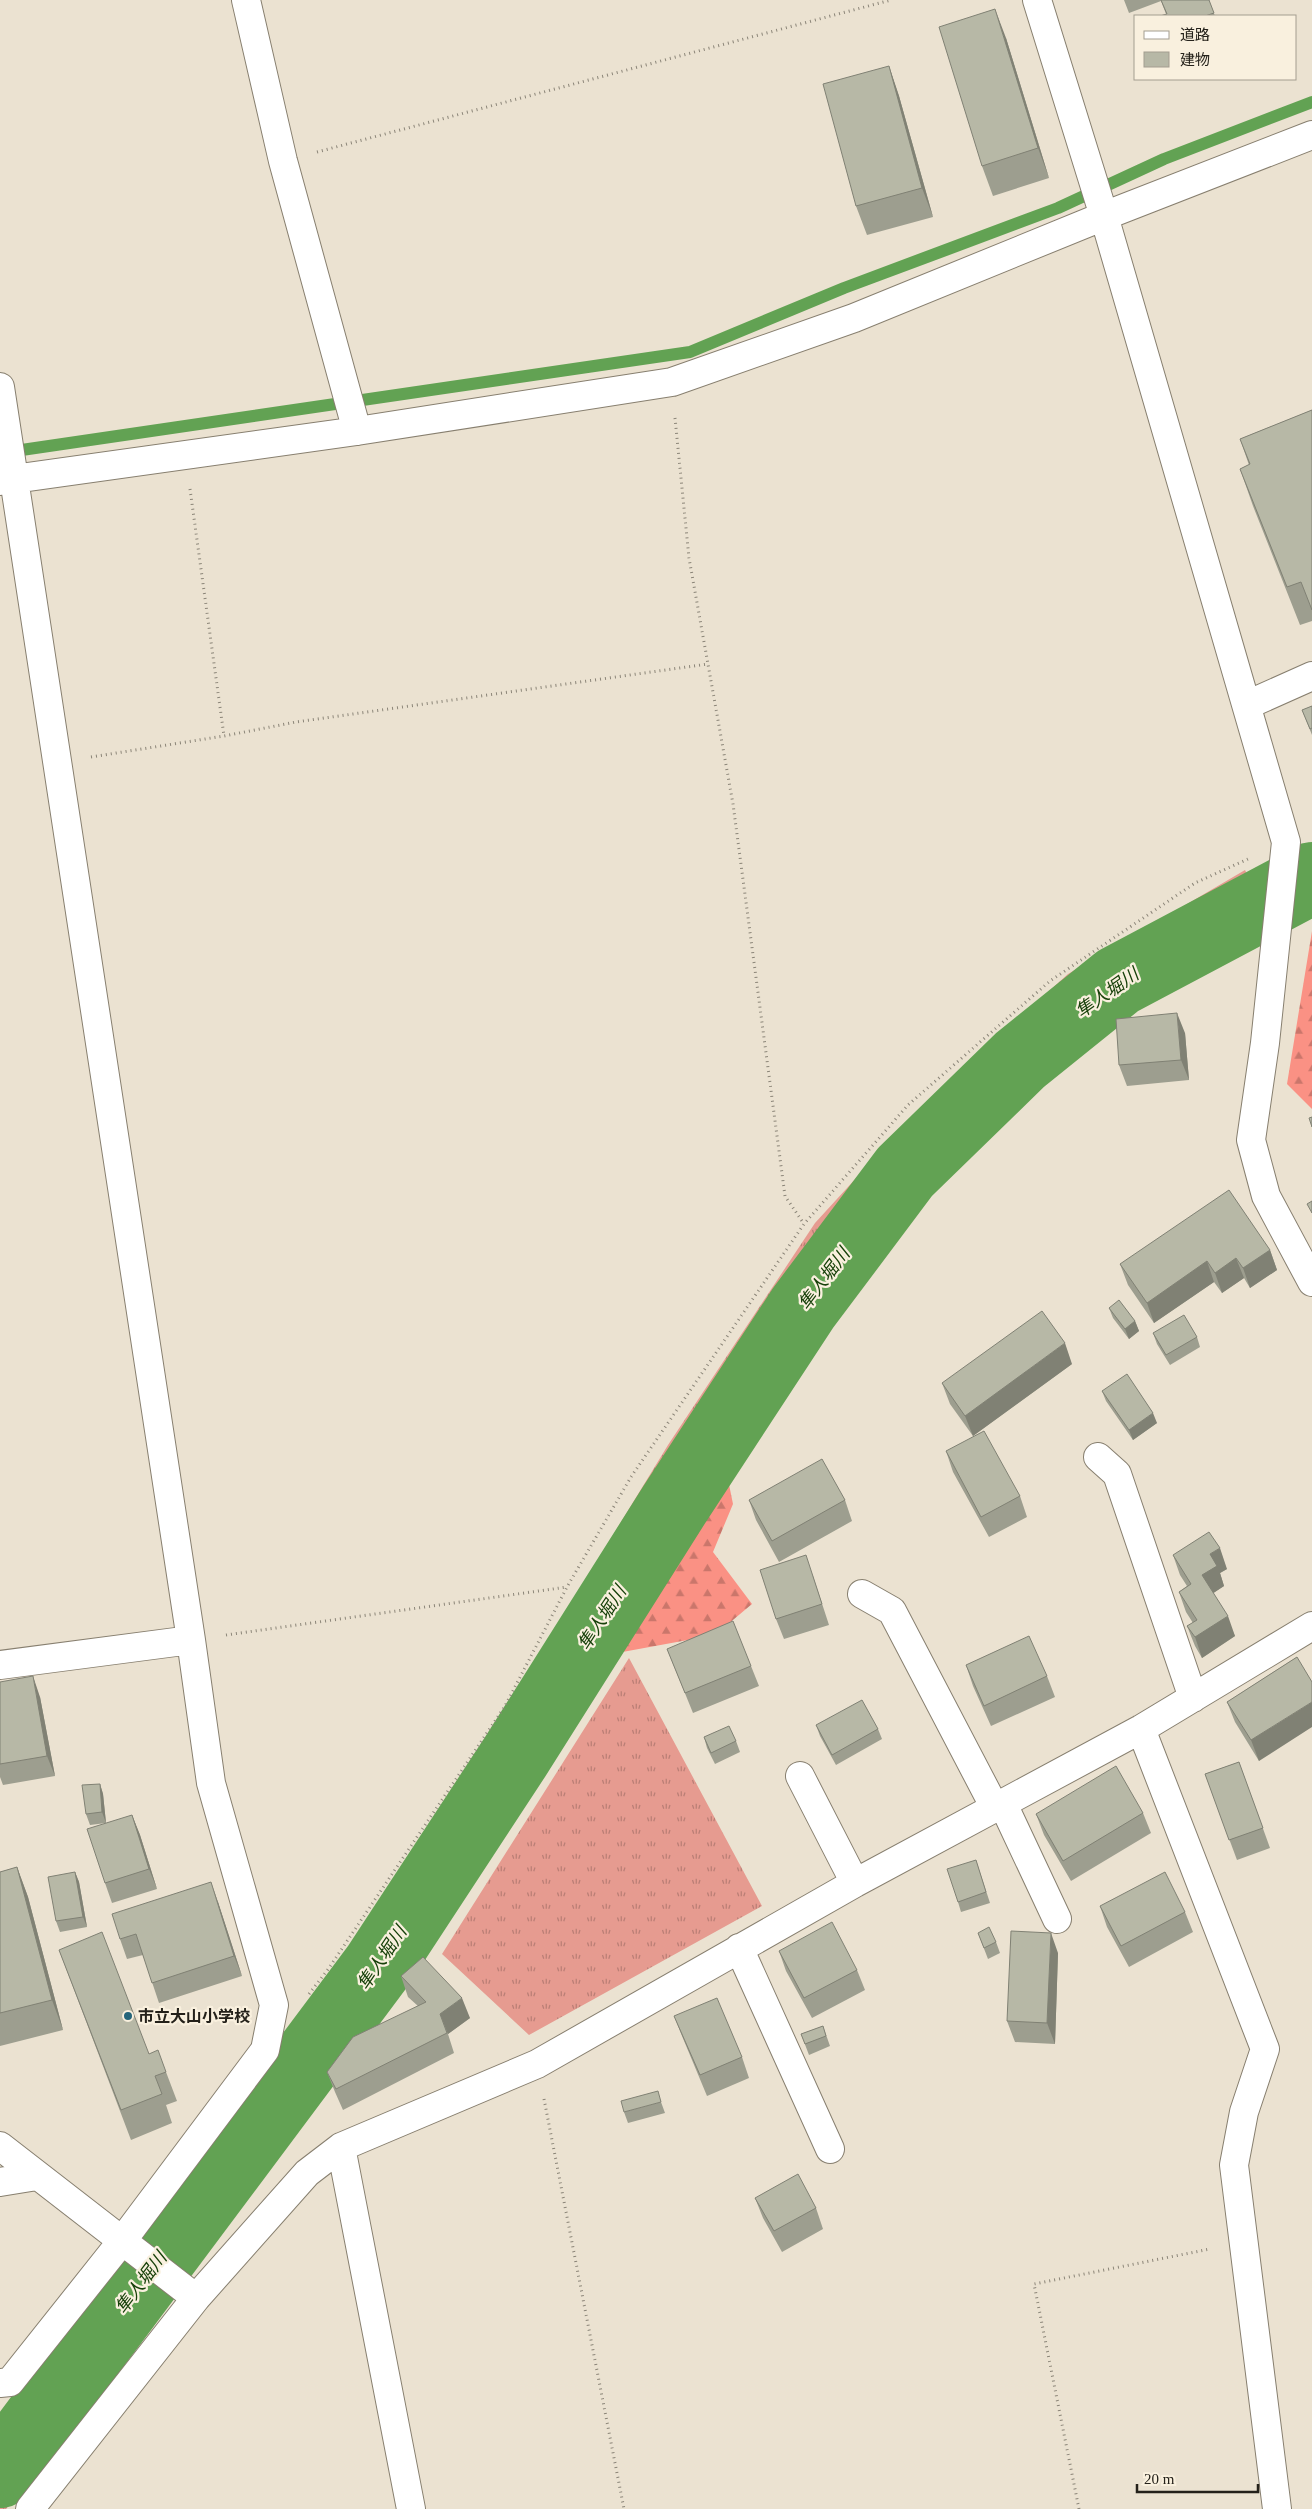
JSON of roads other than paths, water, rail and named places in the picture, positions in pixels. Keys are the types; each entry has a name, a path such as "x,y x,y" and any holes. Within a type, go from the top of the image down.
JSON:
{"street":[{"path":"246,0 283,161 357,430"},
{"path":"1037,0 1104,216 1286,842 1265,1043 1251,1140 1266,1196 1312,1282"},
{"path":"7,480 357,430 672,382 854,318 1104,216 1312,135"},
{"path":"0,387 7,480 57,762 191,1640 211,1783 274,2005 265,2050 122,2241 10,2382 0,2383"},
{"path":"1247,705 1312,676"},
{"path":"1098,1456 1117,1474 1193,1698"},
{"path":"862,1594 892,1611 999,1806 1057,1919"},
{"path":"30,2509 187,2291 307,2174 341,2147 537,2064 855,1883 1141,1729 1312,1626"},
{"path":"0,1665 191,1640"},
{"path":"1141,1729 1265,2050 1244,2112 1234,2165 1277,2509"},
{"path":"800,1776 855,1883"},
{"path":"739,1948 830,2149"},
{"path":"0,2146 187,2291"},
{"path":"341,2147 411,2509"},
{"path":"0,2182 37,2176"}],"waterway":[{"path":"8,452 690,352 844,288 1058,208 1164,159 1312,102"},
{"name":"隼人堀川","path":"0,2472 378,1966 515,1757 674,1505 803,1308 905,1172 1020,1060 1118,981 1312,878"}],"place":[{"name":"市立大山小学校","path":"128,2016"}]}
